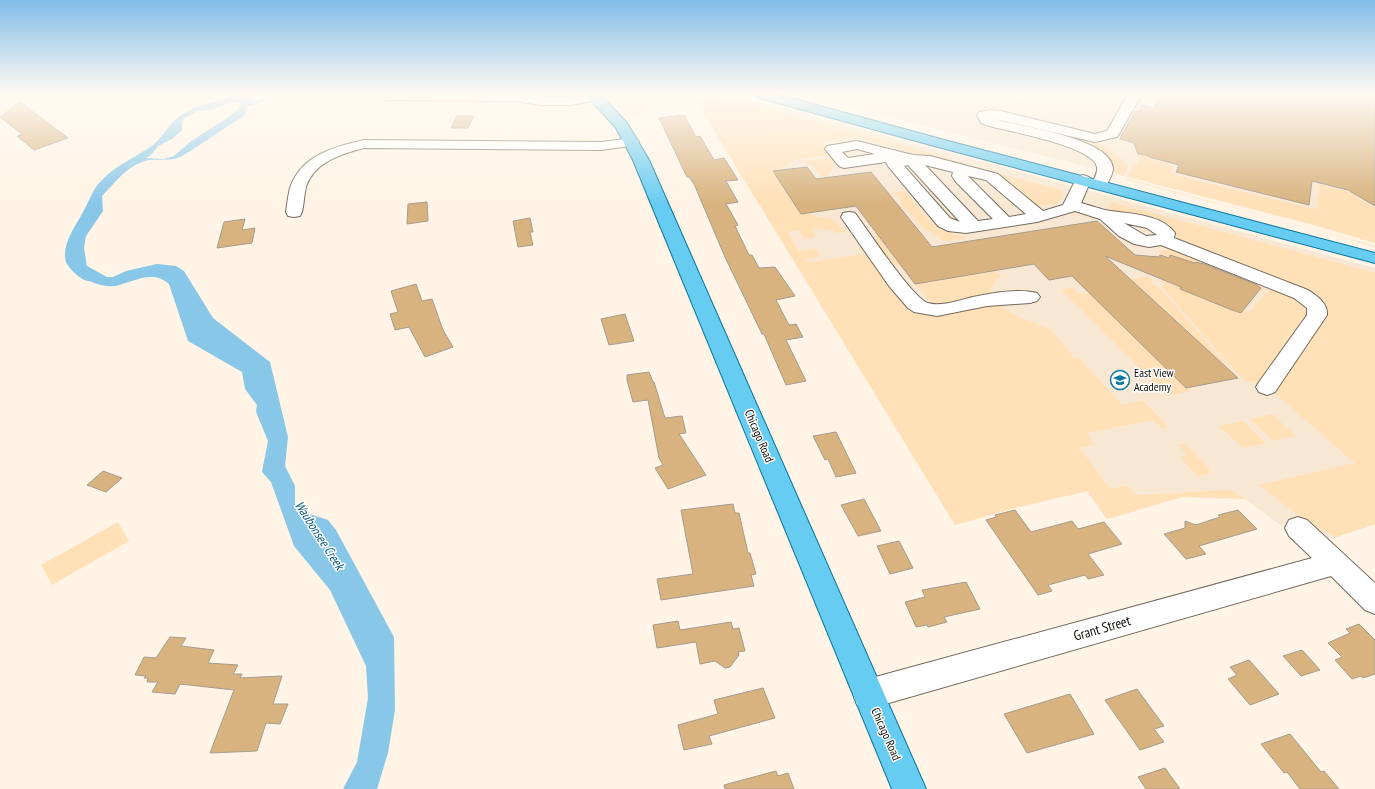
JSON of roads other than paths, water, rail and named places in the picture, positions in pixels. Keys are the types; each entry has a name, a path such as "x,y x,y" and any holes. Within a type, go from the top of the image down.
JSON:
{"main road":[{"name":"Chicago Road","path":"624,131 632,142 696,286 909,789"},
{"path":"895,131 943,144 1084,173 1099,184 1375,258"}],"street":[{"path":"1006,131 1065,146 1082,155 1087,161 1077,195 1071,205 1063,211 1039,216 974,227 954,228 944,222 893,163 904,158 930,161 992,177 1039,216"},
{"path":"1025,131 1073,143 1092,151 1105,165 1105,172 1099,184"},
{"path":"1067,131 1095,138 1112,134 1114,131"},
{"path":"294,212 302,179 314,162 336,151 364,144 600,146 632,142"},
{"path":"962,169 960,173 962,179 1005,222"},
{"path":"1071,205 1106,215 1128,235 1139,240 1150,242 1163,240 1301,294 1317,307 1317,315 1267,387"},
{"path":"849,217 912,303 921,308 948,308 987,300 1030,297"},
{"path":"1298,528 1375,601"},
{"name":"Grant Street","path":"868,694 1336,563"}],"water":[{"name":"Waubonsee Creek","path":"166,131 181,131 172,139 158,146 151,155 146,158 164,159 174,156 190,142 207,131 221,131 182,156 172,159 142,162 130,168 120,177 102,196 103,211 86,236 84,248 87,266 107,277 113,277 126,271 157,264 176,266 184,271 213,318 270,362 288,437 285,466 295,486 295,505 300,511 328,520 336,530 394,637 395,710 388,753 377,789 343,789 357,762 368,698 366,666 330,590 294,546 271,482 262,472 268,441 256,412 257,405 245,389 242,372 188,341 169,284 163,280 156,277 149,277 115,286 103,286 82,279 72,271 66,262 65,249 67,243 99,183 114,169 153,145"}],"place":[{"name":"East View Academy","path":"1120,380"}]}
